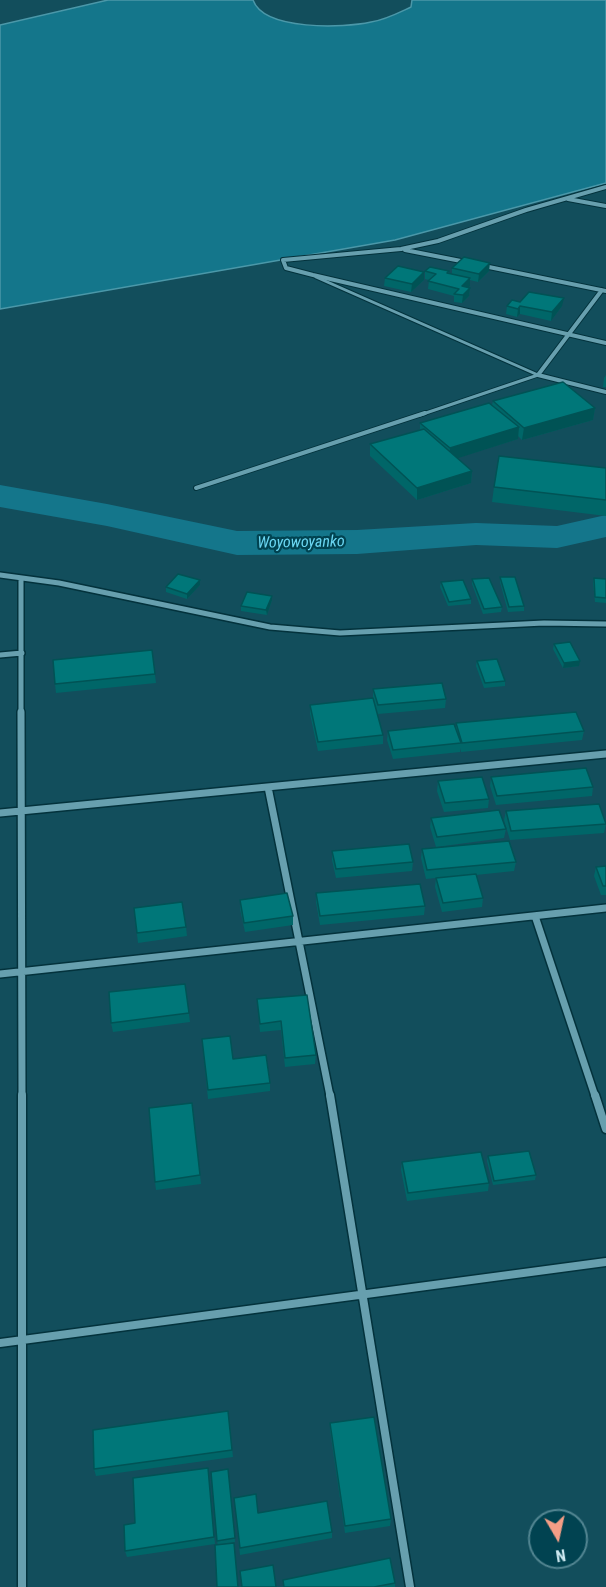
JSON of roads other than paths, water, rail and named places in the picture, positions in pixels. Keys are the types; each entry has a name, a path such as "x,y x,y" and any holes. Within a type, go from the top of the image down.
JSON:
{"street":[{"path":"606,187 438,241 401,249 283,260 283,266 286,268 313,276 606,343"},
{"path":"566,198 606,206"},
{"path":"401,249 468,263"},
{"path":"479,265 604,290 538,375 606,392"},
{"path":"0,575 59,584 270,627 340,633 544,623 606,624"},
{"path":"21,579 22,1587"},
{"path":"0,655 22,654"},
{"path":"0,813 606,754"},
{"path":"268,787 303,941 364,1294 410,1587"},
{"path":"0,974 606,908"},
{"path":"536,916 606,1129"},
{"path":"0,1343 606,1262"}],"lane":[{"path":"313,276 538,375"},
{"path":"196,488 538,375"}],"water":[{"path":"108,0 253,0 260,10 272,17 288,22 325,26 381,20 411,7 412,0 606,0 606,183 395,240 0,309 0,25"}],"waterway":[{"name":"Woyowoyanko","path":"0,496 107,515 237,543 357,542 476,534 557,537 606,526"}]}
